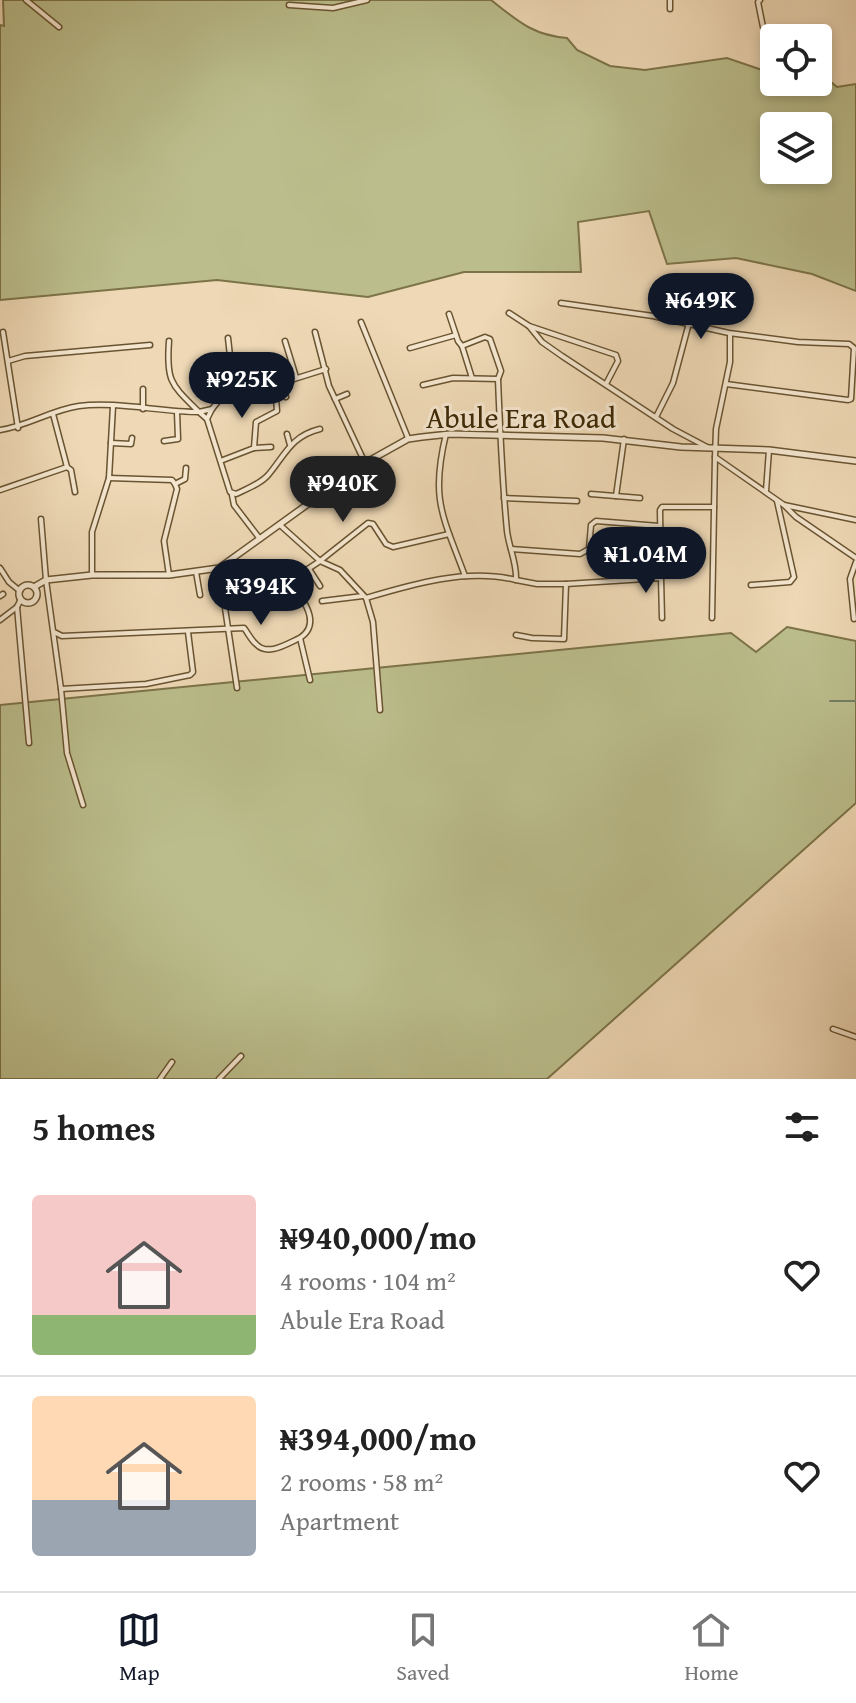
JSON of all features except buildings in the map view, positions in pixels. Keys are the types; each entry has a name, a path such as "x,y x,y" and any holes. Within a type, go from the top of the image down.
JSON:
{"street":[{"path":"26,0 59,27"},
{"path":"289,5 333,8 367,0"},
{"path":"670,0 670,9"},
{"path":"760,0 759,17 763,24"},
{"path":"656,417 673,383 687,322 692,279"},
{"path":"561,303 687,322 729,333 798,342 849,344 854,348 851,399 726,384"},
{"path":"509,313 529,326 616,355 618,361 606,384"},
{"path":"449,314 472,378"},
{"path":"361,322 408,439"},
{"path":"529,326 542,342 707,447"},
{"path":"3,332 18,428"},
{"path":"315,332 335,399 365,463"},
{"path":"712,618 716,429 731,352 729,333"},
{"path":"410,348 456,335"},
{"path":"462,346 488,337 501,371 498,379 504,498 516,580"},
{"path":"207,419 233,383 228,338"},
{"path":"169,341 169,376 178,390 207,419 234,505 260,539"},
{"path":"285,341 296,377"},
{"path":"8,361 25,356 150,345"},
{"path":"259,364 259,384"},
{"path":"233,383 277,384 326,369"},
{"path":"423,385 453,378 498,379"},
{"path":"277,384 286,397"},
{"path":"254,448 256,422 277,411 277,384"},
{"path":"143,389 143,409"},
{"path":"335,399 347,394"},
{"path":"0,430 18,428 76,406 177,412 212,409"},
{"path":"92,575 92,532 109,478 113,406"},
{"path":"164,441 178,439 177,412"},
{"path":"53,414 75,492"},
{"path":"232,494 265,478 290,445 305,434 320,429"},
{"path":"287,434 290,445"},
{"path":"446,434 437,479 441,510 465,576"},
{"name":"Abule Era Road","path":"20,591 27,585 34,587 46,580 92,575 169,575 219,568 365,463 408,439 446,434 624,439 769,450 856,461"},
{"path":"111,443 131,444 132,438"},
{"path":"616,496 624,439"},
{"path":"222,461 254,448 271,447"},
{"path":"766,491 769,450"},
{"path":"715,457 766,491 856,560 850,579 854,619"},
{"path":"0,490 67,467"},
{"path":"175,484 185,479 186,468"},
{"path":"109,478 172,480 175,484 177,489 164,541 169,575"},
{"path":"591,494 640,498"},
{"path":"504,498 577,501"},
{"path":"751,585 790,582 794,577 776,499"},
{"path":"784,505 856,520"},
{"path":"662,618 662,507 714,507"},
{"path":"41,519 67,753 83,805"},
{"path":"511,549 586,552 589,549 591,525 596,521 660,526"},
{"path":"261,600 309,569 368,523 373,524 386,544 393,547 449,534"},
{"path":"280,525 320,561 340,570 365,597 373,622 380,710"},
{"path":"0,568 20,591 21,599"},
{"path":"219,568 237,688"},
{"path":"309,569 320,586"},
{"path":"196,572 200,595"},
{"path":"322,601 365,597 465,576 497,576 537,584 661,578"},
{"path":"54,632 62,636 246,629 256,645 274,649 307,633 311,619 292,581"},
{"path":"516,635 564,639 566,584"},
{"name":"Abule Era Road","path":"1,617 17,607 21,599 34,601 37,593 34,587"},
{"path":"17,607 29,743"},
{"path":"61,689 146,684 190,675 193,669 188,632"},
{"path":"56,644 62,636"},
{"path":"300,638 310,680"},
{"path":"833,1029 856,1037"},
{"path":"219,1079 241,1056"},
{"path":"160,1079 172,1062"}],"green space":[{"path":"3,0 491,0 526,26 544,34 567,38 577,50 610,66 645,70 727,58 760,69 760,96 832,96 832,83 837,87 856,84 856,291 812,274 736,258 667,264 649,211 578,222 581,272 464,272 368,297 217,280 0,300 0,25 4,26"},
{"path":"787,627 856,641 856,803 547,1079 0,1079 0,705 731,633 756,652"}],"waterway":[{"path":"830,701 856,701"}]}
